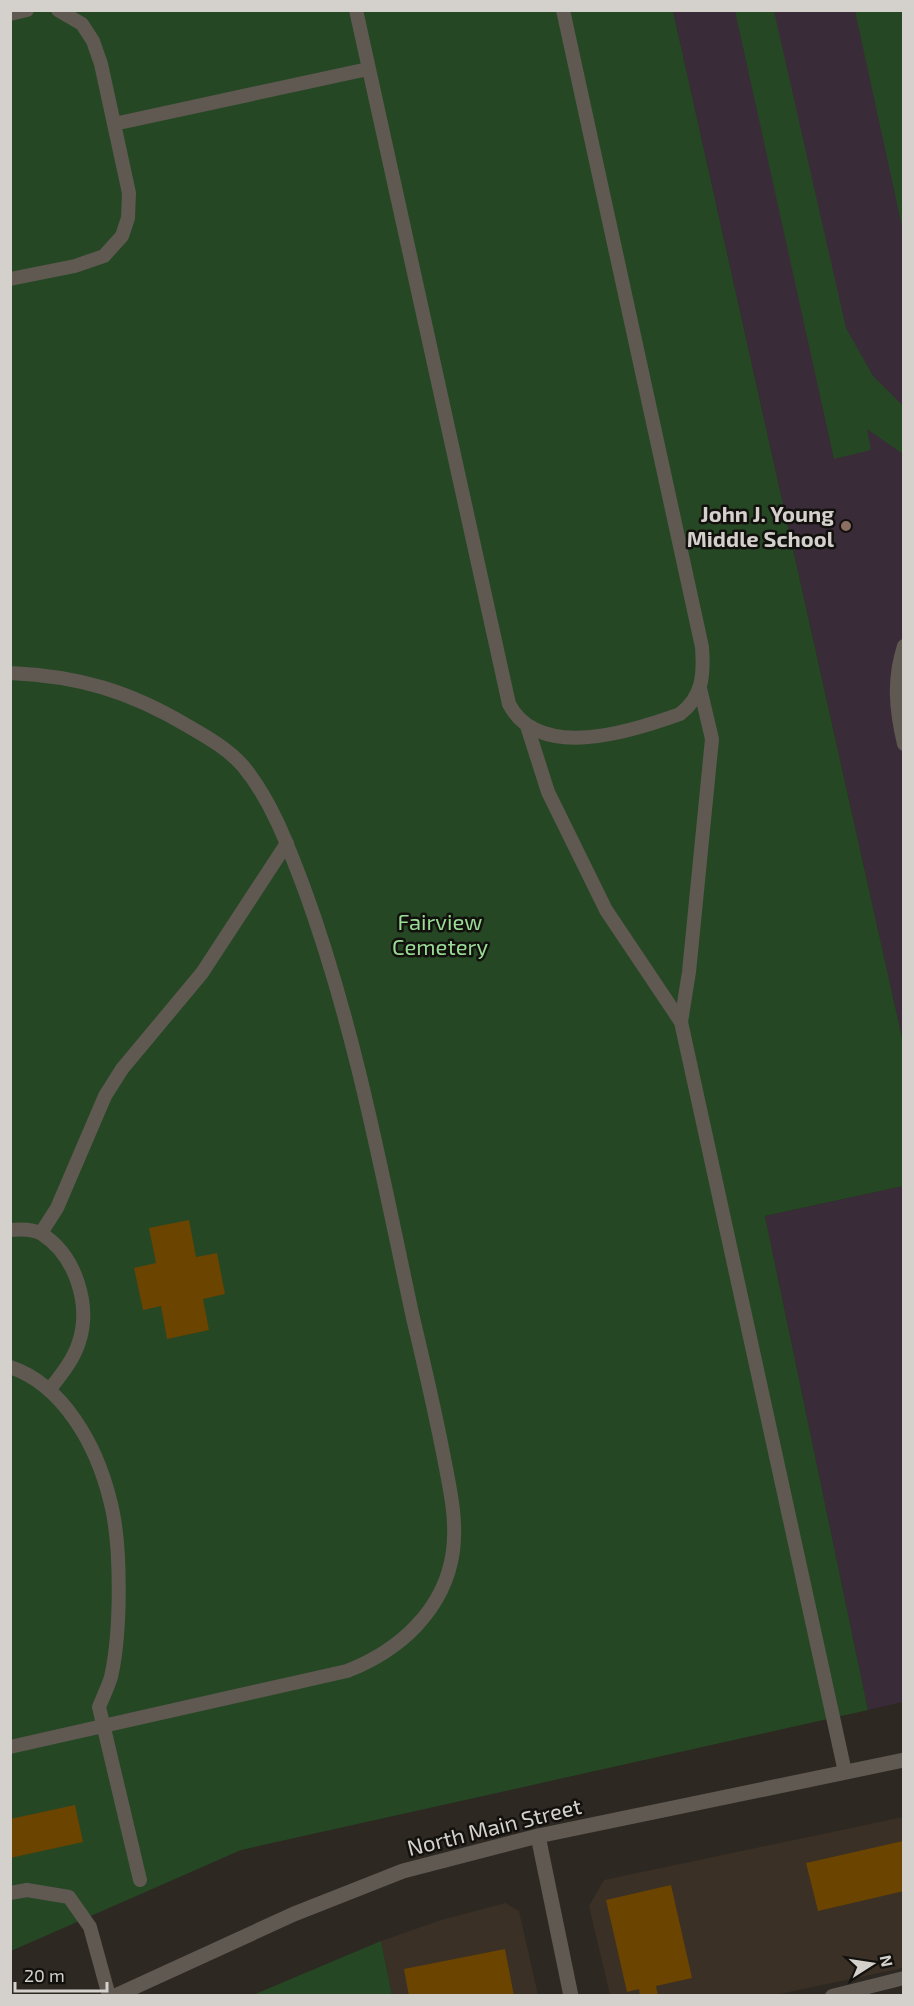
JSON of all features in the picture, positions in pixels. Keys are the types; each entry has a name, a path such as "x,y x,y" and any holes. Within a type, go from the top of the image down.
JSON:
{"main road":[{"name":"North Main Street","path":"115,1995 294,1914 404,1871 538,1836 903,1760"},
{"path":"538,1836 571,1995"}],"lane":[{"path":"10,14 27,10"},
{"path":"10,279 75,266 104,256 122,236 128,218 129,193 102,64 93,41 82,24 58,10"},
{"path":"356,10 509,704 514,715 527,726 559,737 593,737 680,714 691,705 700,688 704,671 702,647 563,10"},
{"path":"114,123 368,69"},
{"path":"903,646 895,687 895,705 903,744"},
{"path":"10,673 49,675 107,687 154,706 209,738 243,767 264,798 287,843 333,974 368,1115 439,1431 454,1514 453,1552 443,1585 421,1622 393,1648 371,1662 347,1671 10,1747"},
{"path":"700,688 712,739 689,972 681,1022 845,1772"},
{"path":"527,726 548,792 606,910 681,1022"},
{"path":"41,1233 57,1208 105,1096 122,1069 202,973 287,843"},
{"path":"10,1230 41,1233 59,1250 72,1270 82,1295 84,1317 79,1343 50,1389"},
{"path":"10,1367 39,1380 50,1389 71,1415 87,1442 111,1502 116,1553 117,1624 110,1680 99,1707 140,1880"},
{"path":"10,1893 27,1890 69,1897 90,1928 109,1995"},
{"path":"832,1995 903,1978"}],"shaded area":[{"name":"John J. Young Middle School","path":"673,11 903,11 903,1042"},
{"path":"903,1186 903,1702 868,1710 765,1216"},
{"path":"903,1817 903,1968 775,1995 610,1995 589,1906 604,1880"},
{"path":"505,1903 519,1911 538,1995 392,1995 381,1941 438,1921"}],"green space":[{"name":"Fairview Cemetery","path":"11,11 673,11 903,1042 903,1186 765,1216 868,1710 241,1850 11,1951"},
{"path":"735,11 774,11 846,328 873,376 903,406 903,454 867,429 871,450 834,459"},
{"path":"855,11 903,11 903,231"},
{"path":"381,1941 392,1995 253,1995"}],"building":[{"path":"189,1220 196,1257 217,1253 225,1294 203,1299 209,1330 167,1339 161,1306 143,1310 134,1268 156,1263 149,1228"},
{"path":"75,1805 83,1842 10,1858 10,1819"},
{"path":"903,1841 904,1891 818,1911 806,1863"},
{"path":"671,1885 692,1978 656,1986 658,1996 640,1996 639,1989 627,1992 606,1900"},
{"path":"505,1949 514,1996 409,1996 404,1969"}],"place":[{"name":"John J. Young Middle School","path":"846,526"}]}
